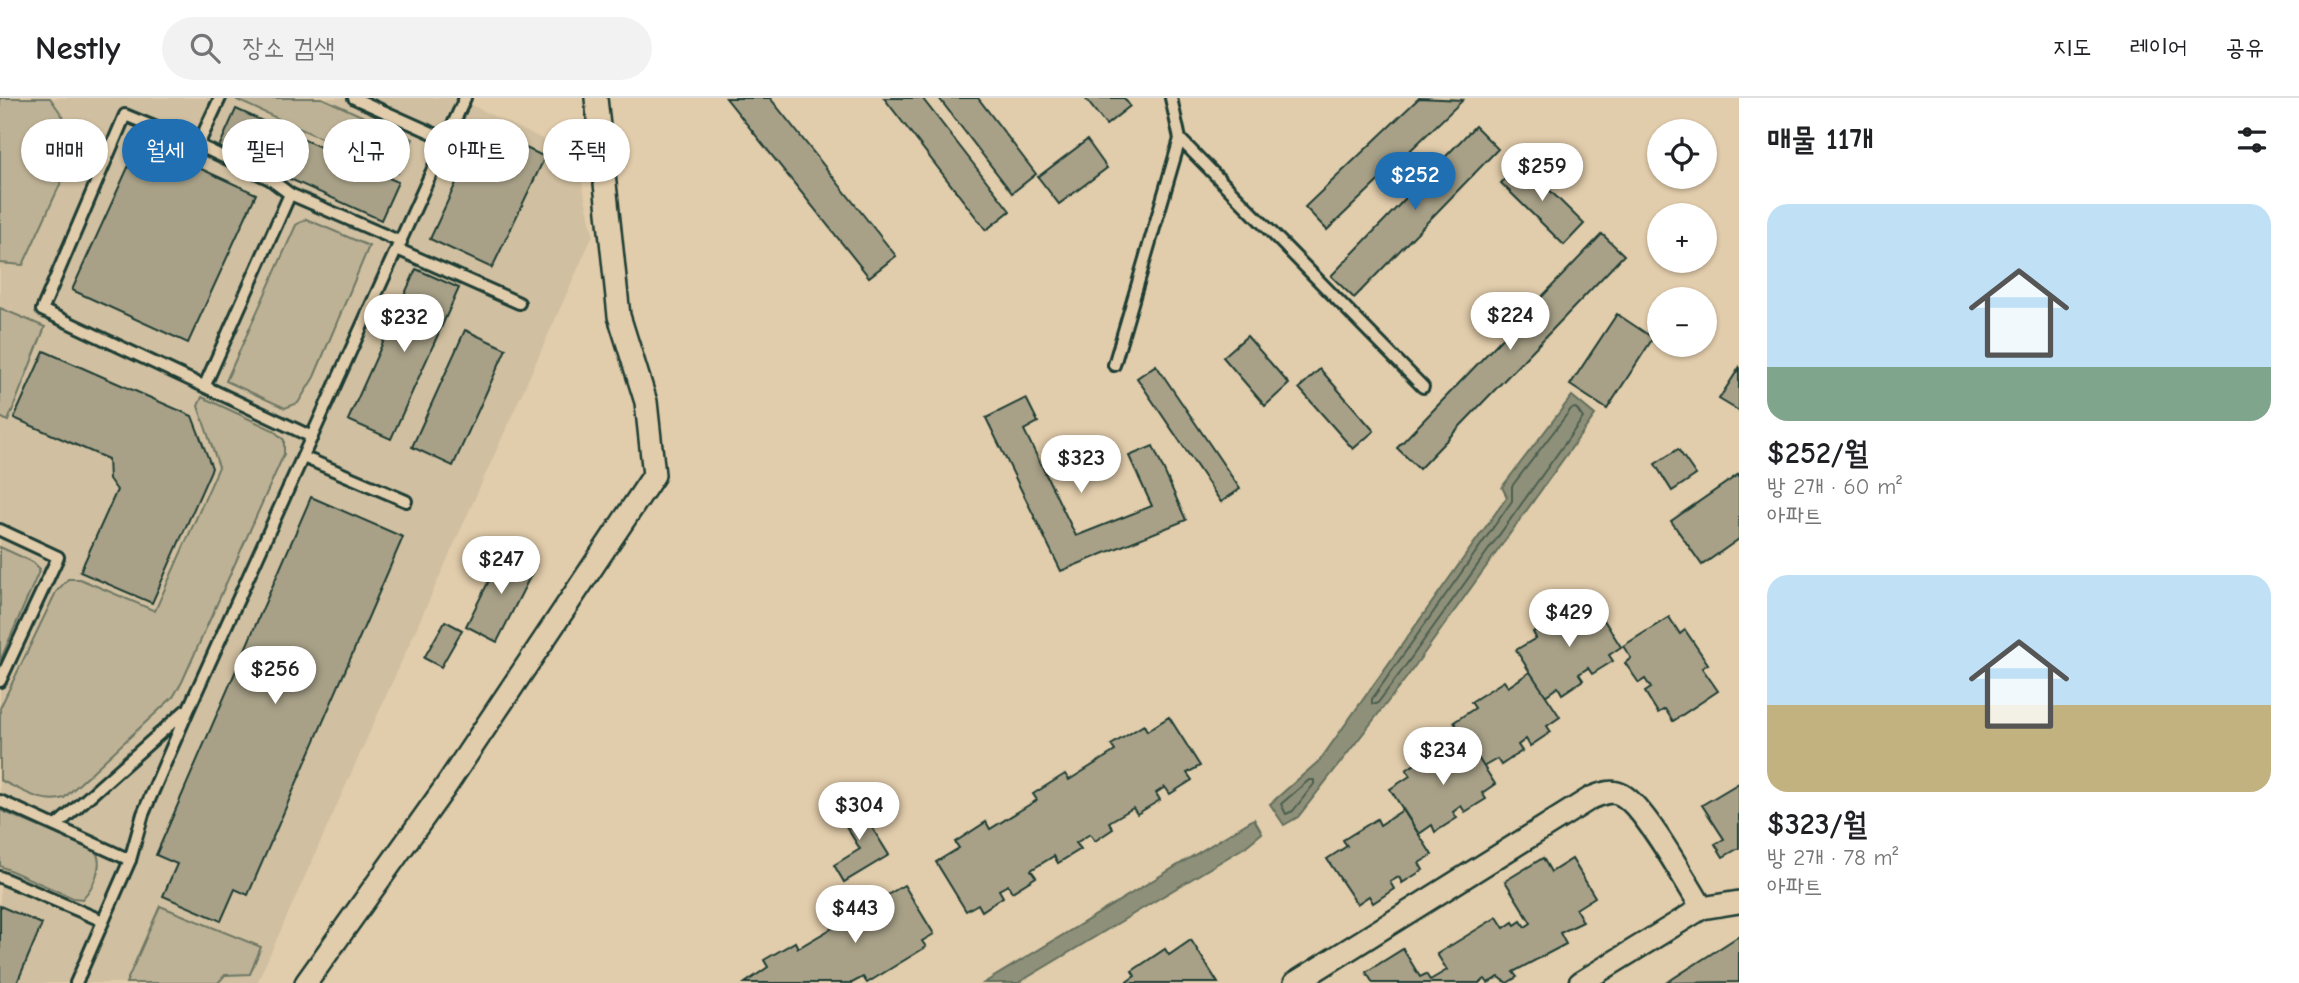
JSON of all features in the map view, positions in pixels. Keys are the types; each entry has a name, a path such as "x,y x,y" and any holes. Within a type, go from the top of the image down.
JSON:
{"street":[{"path":"306,983 444,789 654,475 646,402 619,316 596,98"},
{"path":"1298,982 1591,798 1608,792 1622,795 1638,808 1702,908"},
{"path":"1580,983 1702,908 1739,902"}],"lane":[{"path":"208,124 220,98"},
{"path":"354,98 424,129"},
{"path":"456,119 465,98"},
{"path":"1114,365 1180,139 1171,98"},
{"path":"122,123 43,310 312,437"},
{"path":"1180,139 1423,387"},
{"path":"208,150 270,179 290,194 519,303"},
{"path":"76,983 130,860 143,814 189,708 429,182"},
{"path":"205,385 290,194"},
{"path":"303,457 405,501"},
{"path":"0,530 58,557 0,681"},
{"path":"57,826 189,708"},
{"path":"0,801 130,860"},
{"path":"0,877 103,921"}],"shaded area":[{"path":"0,98 456,98 500,119 424,119 424,182 529,182 529,133 543,139 543,182 582,182 593,235 257,983 0,983"},
{"path":"0,98 50,98 65,119 21,119 21,182 61,182 23,265 0,263"},
{"path":"322,98 369,119 323,119 323,139 309,133 309,119 279,119 237,100"},
{"path":"306,219 369,246 314,377 298,403 285,408 226,381 296,225"},
{"path":"0,308 45,327 8,421 0,417"},
{"path":"202,397 273,430 284,440 284,454 182,682 173,697 64,798 39,798 0,780 0,708 56,592 68,579 80,579 155,611 219,467 198,406"},
{"path":"0,547 33,562 40,569 0,661"},
{"path":"0,810 95,851 99,862 98,869 90,889 82,899 73,898 0,866"},
{"path":"160,906 261,947 250,974 225,975 218,983 126,983"}],"water":[{"path":"1572,396 1595,415 1407,677 1298,817 1284,825 1270,804 1320,760 1507,497 1502,487"},
{"path":"1254,819 1262,833 1245,847 1018,983 984,983"}],"building":[{"path":"726,98 770,98 896,256 869,277"},
{"path":"884,98 922,98 1010,211 986,230"},
{"path":"939,98 978,98 1036,174 1012,193"},
{"path":"1085,98 1124,98 1130,106 1106,125"},
{"path":"1419,98 1463,100 1327,230 1305,207"},
{"path":"236,109 258,119 232,119"},
{"path":"1475,126 1498,149 1354,298 1331,276"},
{"path":"1087,140 1107,168 1059,204 1038,177"},
{"path":"309,142 323,148 323,182 398,182 381,220 297,182 309,182"},
{"path":"529,149 543,156 543,161 492,268 430,239 456,182 529,182"},
{"path":"1521,162 1584,224 1564,245 1501,183"},
{"path":"208,172 222,178 222,182 230,182 256,194 188,343 72,290 122,180 208,182"},
{"path":"1602,234 1624,255 1419,469 1397,448"},
{"path":"416,269 459,288 391,439 348,420"},
{"path":"1617,314 1647,334 1647,347 1607,409 1570,385"},
{"path":"465,330 506,349 453,466 412,447"},
{"path":"1247,336 1289,384 1265,406 1223,357"},
{"path":"44,351 192,416 212,468 152,603 80,572 117,490 109,479 108,459 14,418"},
{"path":"1156,365 1240,489 1221,502 1137,378"},
{"path":"1739,368 1739,411 1719,399"},
{"path":"1320,369 1374,431 1353,449 1299,388"},
{"path":"1026,398 1038,422 1024,430 1076,536 1152,506 1129,456 1153,446 1186,520 1061,571 986,418"},
{"path":"1678,449 1696,475 1672,491 1655,464"},
{"path":"1739,474 1739,539 1702,565 1671,521"},
{"path":"311,497 403,537 248,895 235,889 221,921 163,896 177,864 156,855"},
{"path":"505,549 536,565 497,642 466,626"},
{"path":"1592,601 1621,647 1609,655 1613,661 1592,674 1588,668 1579,674 1583,680 1562,694 1558,687 1545,696 1516,650 1536,638 1533,632 1566,610 1570,616"},
{"path":"1669,617 1680,634 1685,630 1708,664 1702,668 1718,691 1673,721 1665,709 1658,713 1645,692 1651,688 1645,679 1639,683 1625,663 1631,658 1623,646"},
{"path":"445,621 462,630 441,667 424,658"},
{"path":"1530,672 1560,717 1547,726 1551,732 1530,746 1526,739 1518,745 1522,751 1501,765 1497,759 1483,767 1454,722 1475,708 1471,702 1504,681 1508,687"},
{"path":"1169,717 1200,766 1187,773 1192,780 1170,794 1165,787 1156,793 1160,800 1137,814 1133,808 1109,822 1113,829 1095,841 1090,834 1076,843 1081,849 1058,863 1054,856 1031,870 1036,877 1012,892 1008,885 999,890 1003,897 982,911 978,904 966,911 936,862 959,848 955,842 986,822 990,829 1037,800 1033,794 1065,774 1069,780 1115,751 1111,745 1144,725 1147,731"},
{"path":"1466,739 1495,784 1482,793 1486,799 1465,812 1461,806 1453,812 1457,818 1435,832 1432,825 1419,834 1390,789 1410,776 1406,770 1439,748 1443,754"},
{"path":"1739,783 1739,848 1723,857 1715,844 1724,839 1702,805"},
{"path":"853,797 889,855 844,882 834,865 860,849 835,808"},
{"path":"1403,810 1432,855 1419,863 1423,870 1402,883 1399,877 1390,882 1394,889 1373,903 1369,896 1357,904 1327,859 1347,846 1343,840 1377,819 1380,825"},
{"path":"1543,858 1551,872 1572,859 1595,897 1576,909 1583,922 1560,933 1566,944 1513,972 1517,977 1507,983 1499,977 1488,983 1485,979 1479,983 1373,983 1366,972 1403,949 1420,977 1426,974 1430,980 1447,970 1437,954 1497,917 1504,928 1513,922 1515,925 1521,921 1525,927 1531,923 1505,881"},
{"path":"904,885 934,934 922,941 926,947 867,983 863,977 852,983 745,983 768,967 764,960 795,942 798,948 846,920 842,913 875,894 879,900"},
{"path":"0,906 42,924 17,983 0,983"},
{"path":"1739,936 1739,982 1666,983"},
{"path":"1191,940 1218,983 1125,983 1135,976 1132,971 1165,949 1169,955"}]}
